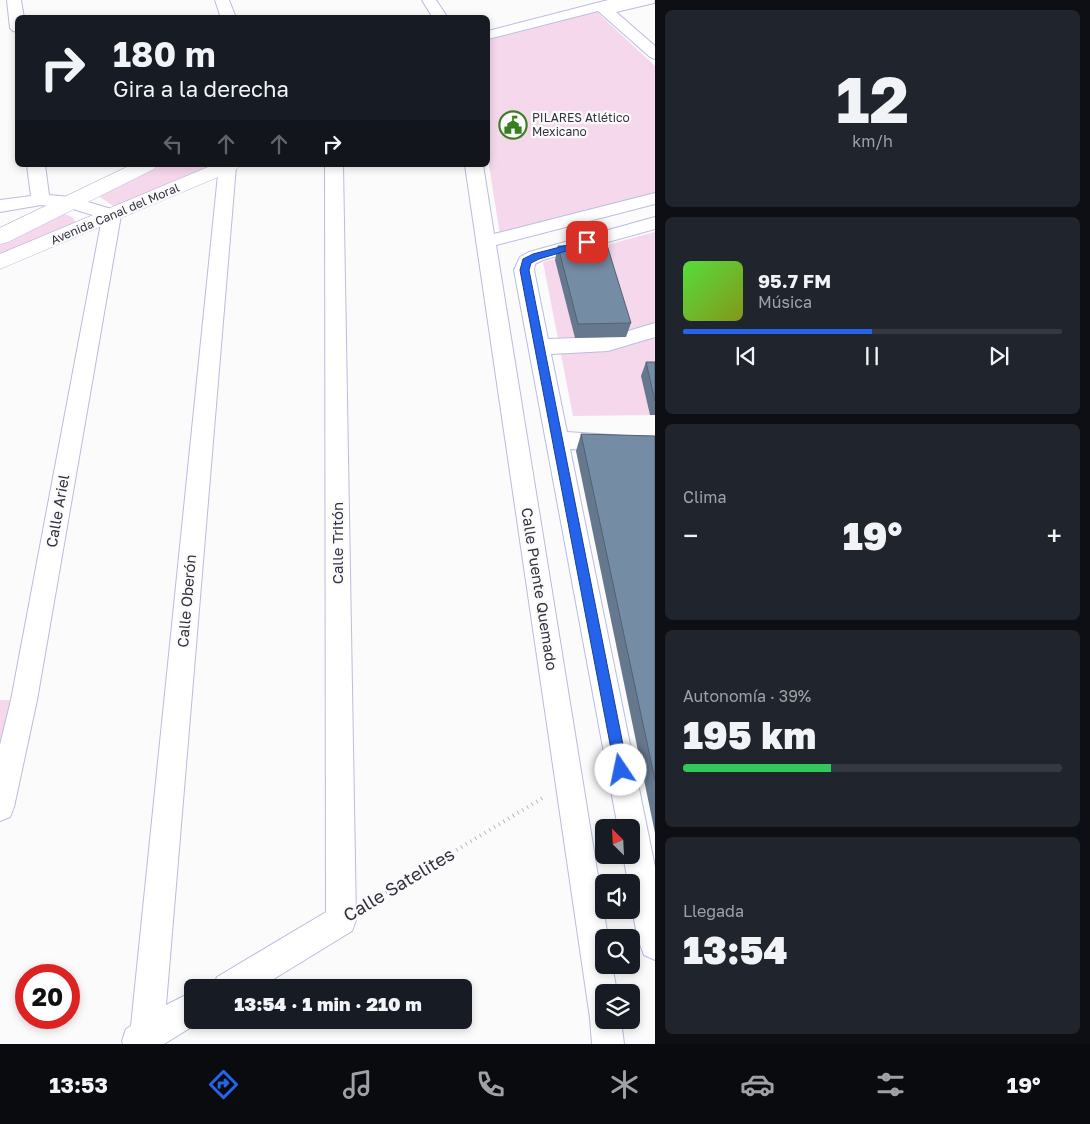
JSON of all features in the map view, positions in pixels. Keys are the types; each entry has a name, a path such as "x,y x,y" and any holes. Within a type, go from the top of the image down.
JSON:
{"main road":[{"name":"Avenida Canal del Moral","path":"0,237 143,167"},
{"name":"Avenida Canal del Moral","path":"0,262 227,167"}],"street":[{"path":"14,0 16,15"},
{"path":"222,0 228,15"},
{"path":"429,0 439,15"},
{"path":"490,35 638,1"},
{"path":"638,1 605,10 655,54"},
{"path":"36,167 40,200"},
{"name":"Calle Oberón","path":"142,1041 229,167"},
{"name":"Calle Tritón","path":"334,167 341,920"},
{"name":"Calle Puente Quemado","path":"474,167 600,984"},
{"path":"486,242 655,198"},
{"path":"0,206 40,200 71,203 112,215"},
{"name":"Calle Ariel","path":"0,807 24,700 112,215"},
{"path":"655,224 536,256 526,262 524,270 655,944"},
{"path":"540,347 608,344 655,330"},
{"path":"558,440 655,446"},
{"name":"Calle Satelites","path":"243,979 341,920"},
{"path":"142,1041 184,1013"},
{"path":"606,1029 608,1044"}],"path":[{"name":"Calle Satelites","path":"341,920 569,782"}],"shaded area":[{"path":"597,12 655,66 655,193 500,235 489,167 490,39"},
{"path":"153,167 211,167 116,208 97,195"},
{"path":"65,214 72,217 77,225 0,257 0,237"},
{"path":"655,232 655,415 573,416 543,262"},
{"path":"0,700 21,700 0,803"}],"building":[{"path":"607,245 631,323 578,324 558,246"},
{"path":"646,362 655,362 655,401"},
{"path":"581,434 655,436 655,780"}],"place":[{"name":"PILARES Atlético Mexicano","path":"513,125"}],"route":[{"path":"587,242 536,256 526,262 524,270 621,770"}]}
